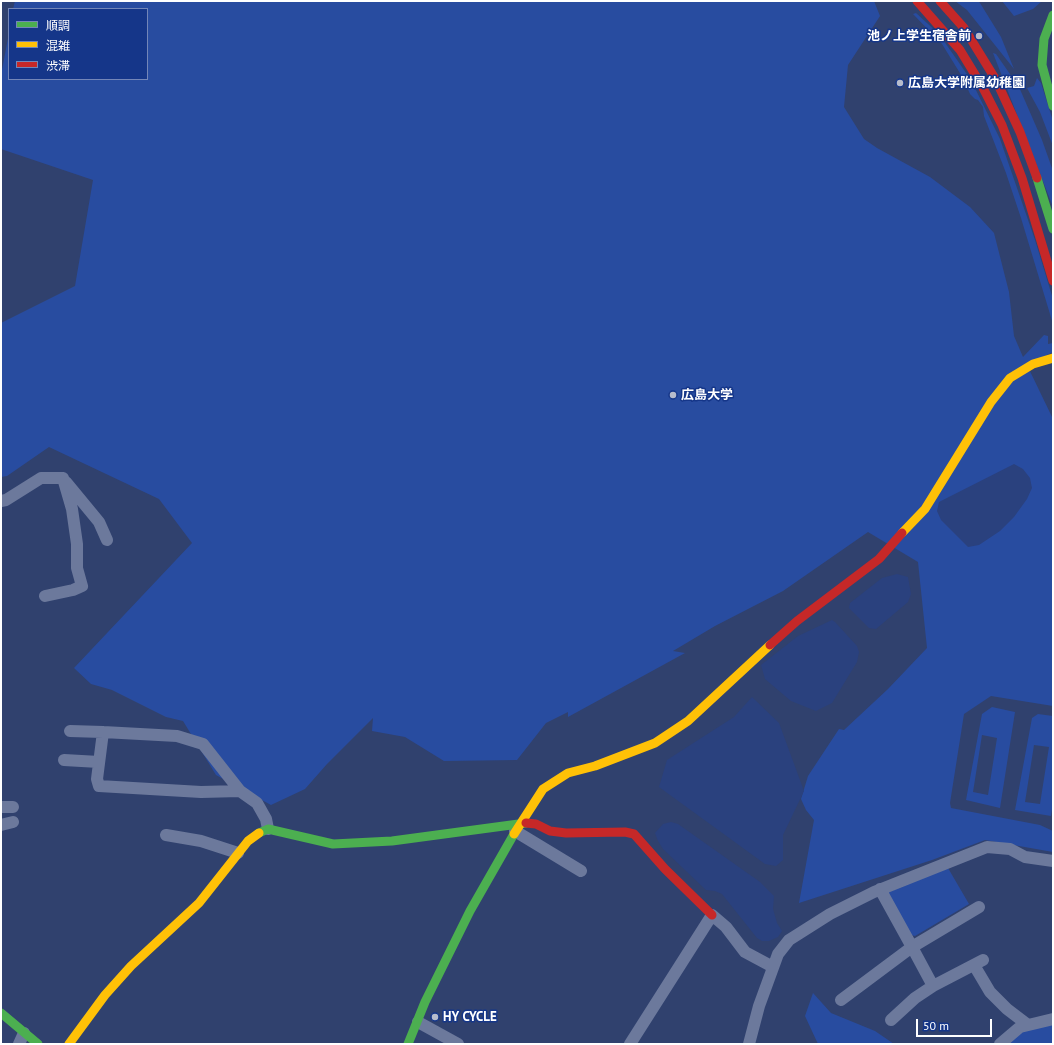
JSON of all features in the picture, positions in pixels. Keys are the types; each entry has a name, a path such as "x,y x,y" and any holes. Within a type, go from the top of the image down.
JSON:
{"street":[{"path":"917,1 960,50 982,86 1002,125 1022,178 1053,281"},
{"path":"940,1 964,28 996,80 1020,132 1036,174 1053,229"},
{"path":"1053,14 1044,39 1042,65 1053,106"},
{"path":"408,1044 426,1002 470,911 517,826 543,789 568,773 595,766 655,743 688,721 725,685 797,622 879,559 925,509 991,402 1010,378 1033,364 1053,358"},
{"path":"1,502 41,478 63,478"},
{"path":"63,478 99,522 107,540"},
{"path":"44,596 73,590 82,586 77,568 77,544 72,509 63,478"},
{"path":"70,731 177,736 203,744 240,791 257,803 266,819 268,829"},
{"path":"103,732 97,779 99,786 201,792 240,791"},
{"path":"64,760 99,762"},
{"path":"1,825 13,822"},
{"path":"69,1044 105,995 131,966 199,903 248,841 257,834 268,829 333,844 392,841 536,824 550,831 566,833 625,832 634,834 665,869 726,927 745,952 773,967"},
{"path":"517,826 581,871"},
{"path":"166,835 202,841 238,853"},
{"path":"749,1044 758,1006 778,954 789,940 830,914 880,889 987,847 1010,849 1024,857 1053,861"},
{"path":"880,889 933,986"},
{"path":"841,1000 912,947 979,907"},
{"path":"630,1044 712,915"},
{"path":"891,1020 915,998 933,986 978,963 990,992 1007,1009 1028,1025"},
{"path":"1,1013 38,1044"},
{"path":"1000,1044 1012,1032 1028,1025 1053,1019"},
{"path":"418,1022 458,1044"},
{"path":"19,1044 24,1033"}],"shaded area":[{"name":"広島大学","path":"15,1 874,1 880,16 848,65 844,107 864,139 877,148 930,177 970,207 994,233 1009,292 1014,336 1023,357 1044,335 1048,336 1048,344 1053,343 1053,352 1027,365 1053,419 1053,706 991,696 964,714 950,803 951,808 1040,825 1053,831 1053,852 985,840 932,860 799,903 814,820 806,810 801,799 808,776 839,729 844,730 888,689 927,648 918,562 868,532 783,591 715,626 673,651 685,653 568,717 568,712 546,723 517,760 444,761 405,737 372,731 373,718 327,764 305,789 271,805 216,775 183,721 166,717 112,690 91,684 74,668 192,543 159,499 49,447 7,476 1,477 1,323 75,286 93,180 1,149 1,75 8,38 8,80 148,80 148,8 13,8"},
{"path":"955,1 978,1 980,3 1001,37 1014,69 967,10"},
{"path":"1002,1 1042,1 1033,9 1014,16"},
{"path":"916,13 939,34 971,80 1000,139 1035,240 1053,299 1053,324 1021,218 1006,173 984,116 983,107 978,100 970,94 963,78 942,44 913,14"},
{"path":"993,53 996,54 1019,87 1042,140 1053,171 1053,207"},
{"path":"1037,78 1041,83 1053,121 1053,146 1040,112 1027,88 1034,86"},
{"path":"1014,464 1023,469 1030,478 1032,488 1027,499 1014,517 1000,531 979,545 968,547 941,520 937,511 939,502"},
{"path":"897,574 908,577 911,594 908,602 876,629 869,628 849,608 850,603 882,578"},
{"path":"832,620 857,646 859,652 857,662 832,703 816,711 791,701 765,679 761,665 798,636"},
{"path":"752,697 779,723 804,791 783,835 783,860 776,866 765,864 659,787 667,760 734,717"},
{"path":"992,707 1015,712 1000,808 966,800 982,714","holes":["982,735 997,738 988,795 973,792"]},
{"path":"1038,714 1053,716 1053,803 1051,816 1015,810 1032,718","holes":["1034,745 1049,747 1040,804 1025,802"]},
{"path":"671,822 678,824 760,882 774,896 773,909 777,923 782,931 778,937 769,941 762,941 757,938 722,894 715,891 706,890 663,849 655,833 663,824"},
{"path":"948,868 969,904 915,936 907,934 884,889"},
{"path":"813,993 831,1013 875,1031 894,1044 818,1044 805,1016"},
{"path":"1053,1024 1053,1044 1007,1044 1021,1032"}],"traffic: fast":[{"path":"1053,15 1044,39 1042,65 1053,106"},
{"path":"1037,178 1053,229"},
{"path":"259,833 268,829 333,844 392,841 526,823"},
{"path":"408,1044 425,1002 470,911 514,834"},
{"path":"1,1013 38,1044"}],"traffic: slow":[{"path":"902,533 925,509 991,402 1010,378 1033,364 1053,358"},
{"path":"514,834 543,789 568,773 595,766 655,743 688,721 770,645"},
{"path":"69,1044 105,995 131,966 199,903 248,841 259,833"}],"traffic: jam":[{"path":"917,1 960,50 982,86 1002,125 1022,178 1053,281"},
{"path":"940,1 964,28 996,80 1020,132 1037,178"},
{"path":"770,645 797,621 879,559 902,533"},
{"path":"526,823 536,824 550,831 566,833 625,832 634,834 665,869 712,915"}],"place":[{"name":"池ノ上学生宿舎前","path":"979,36"},
{"name":"広島大学附属幼稚園","path":"900,83"},
{"name":"広島大学","path":"673,395"},
{"name":"HY CYCLE","path":"435,1017"}]}
